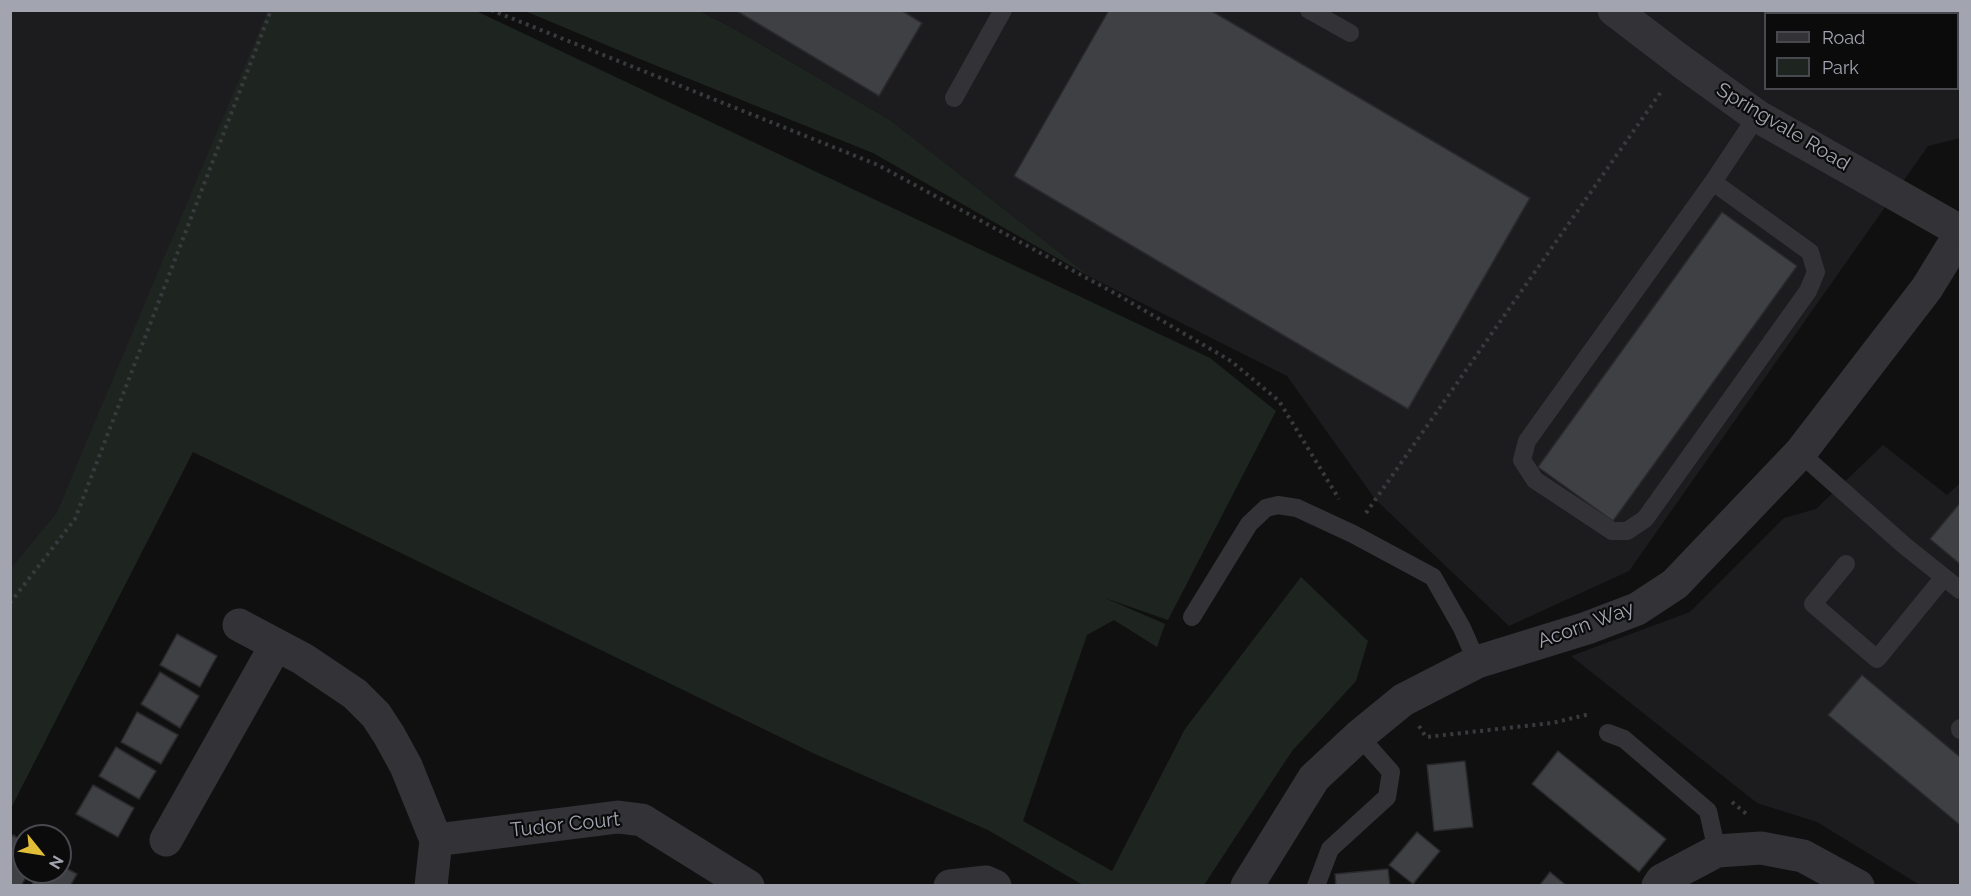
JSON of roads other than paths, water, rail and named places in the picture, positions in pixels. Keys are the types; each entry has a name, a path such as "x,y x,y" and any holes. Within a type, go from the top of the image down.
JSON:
{"street":[{"name":"Springvale Road","path":"1614,10 1757,116 1960,232"},
{"name":"Acorn Way","path":"1247,885 1314,778 1359,736 1403,700 1477,662 1587,628 1637,609 1676,584 1800,453 1927,288 1960,232"},
{"path":"238,625 303,659 355,694 376,715 406,766 436,840 431,885"},
{"path":"166,840 276,645"},
{"name":"Tudor Court","path":"436,840 618,817 642,820 748,885"},
{"path":"1658,885 1662,880 1717,851 1761,848 1803,856 1858,885"},
{"path":"950,885 986,882 995,885"}],"lane":[{"path":"954,98 1003,10"},
{"path":"1309,10 1350,33"},
{"path":"1713,182 1810,252 1816,272 1808,291 1645,519 1627,531 1612,531 1535,480 1522,460 1527,441 1713,182 1757,116"},
{"path":"1800,453 1905,546 1960,590"},
{"path":"1192,616 1249,524 1266,508 1278,505 1298,508 1353,534 1433,577 1462,628 1477,662"},
{"path":"1846,564 1813,604 1878,659 1944,577"},
{"path":"1608,733 1624,739 1708,811 1717,851"},
{"path":"1316,885 1330,849 1387,797 1391,772 1359,736"}]}
